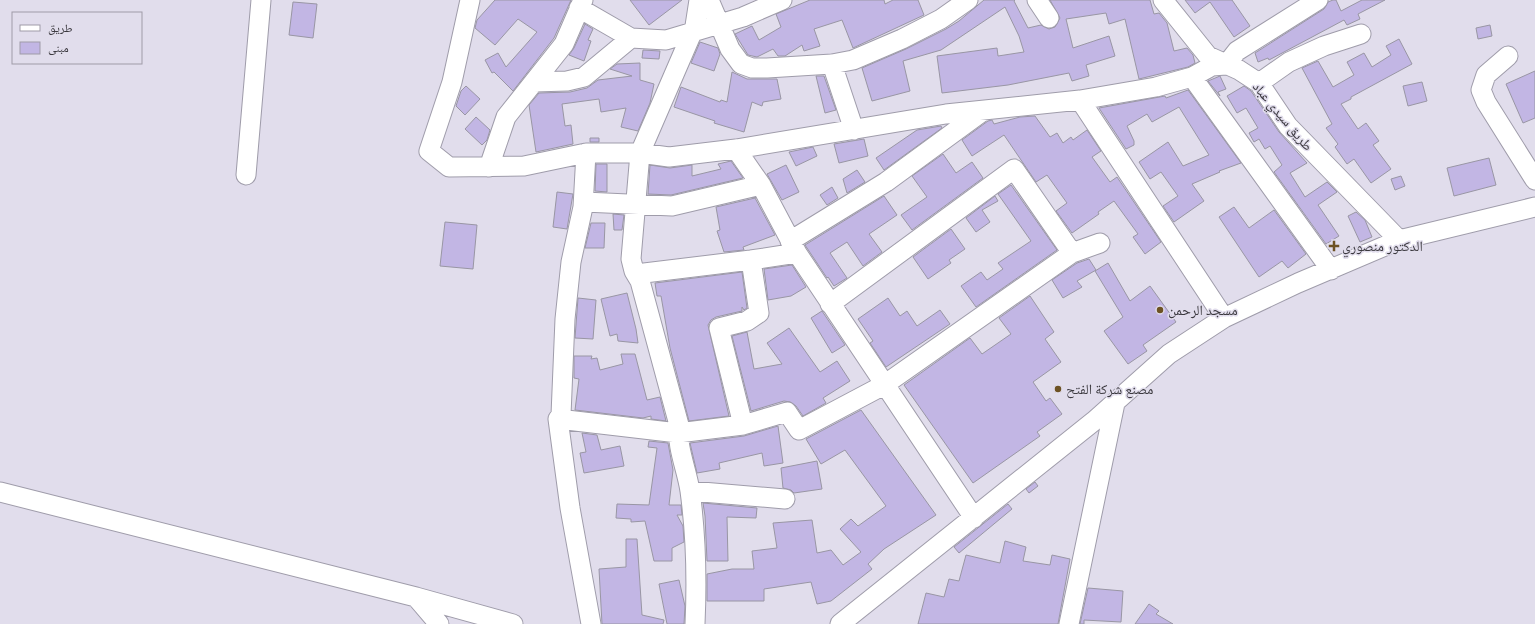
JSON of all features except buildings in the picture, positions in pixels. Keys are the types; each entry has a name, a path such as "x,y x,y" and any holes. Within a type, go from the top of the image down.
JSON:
{"street":[{"path":"246,175 261,0"},
{"path":"470,0 452,82 429,151 449,167 524,166 586,153 640,153 669,157 736,149 946,114 1080,100 1156,88 1192,77 1212,66 1226,65 1237,51 1318,0"},
{"path":"695,624 695,528 690,491 678,433 679,425 640,281 631,259 640,153 693,31 699,0"},
{"path":"709,0 730,49 741,64 752,68 832,64 853,60 902,39 941,19 968,0"},
{"path":"489,167 506,116 564,44 581,4 631,38 666,40 743,17 782,0"},
{"path":"1037,0 1049,18"},
{"name":"طريق سيدي عباد","path":"1163,0 1208,56 1239,70 1259,83 1288,126 1399,240"},
{"path":"1259,83 1289,62 1324,46 1361,34"},
{"path":"534,82 567,81 584,77 631,38"},
{"path":"1508,56 1486,75 1481,90 1486,102 1535,180"},
{"path":"832,64 854,130"},
{"path":"1192,77 1331,270"},
{"path":"1080,100 1224,318"},
{"path":"636,274 751,260 793,247 886,182 984,110"},
{"path":"736,149 761,185 793,247 974,518"},
{"path":"586,153 584,202 571,262 565,327 560,416 558,419 570,508 591,624"},
{"path":"830,304 1014,169 1072,253"},
{"path":"584,202 672,206 761,185"},
{"path":"840,624 1094,421 1170,354 1224,318 1298,283 1399,240 1535,208"},
{"path":"558,419 678,433 743,425 787,412 799,430 884,385 1072,253 1100,243"},
{"path":"743,425 719,328 747,321 759,312 751,260"},
{"path":"1069,624 1115,403"},
{"path":"690,491 785,499"},
{"path":"0,492 416,597 512,624"},
{"path":"416,597 439,624"}],"place":[{"name":"الدكتور منصوري","path":"1334,246"},
{"name":"مسجد الرحمن","path":"1160,310"},
{"name":"مصنع شركة الفتح","path":"1058,389"}]}
